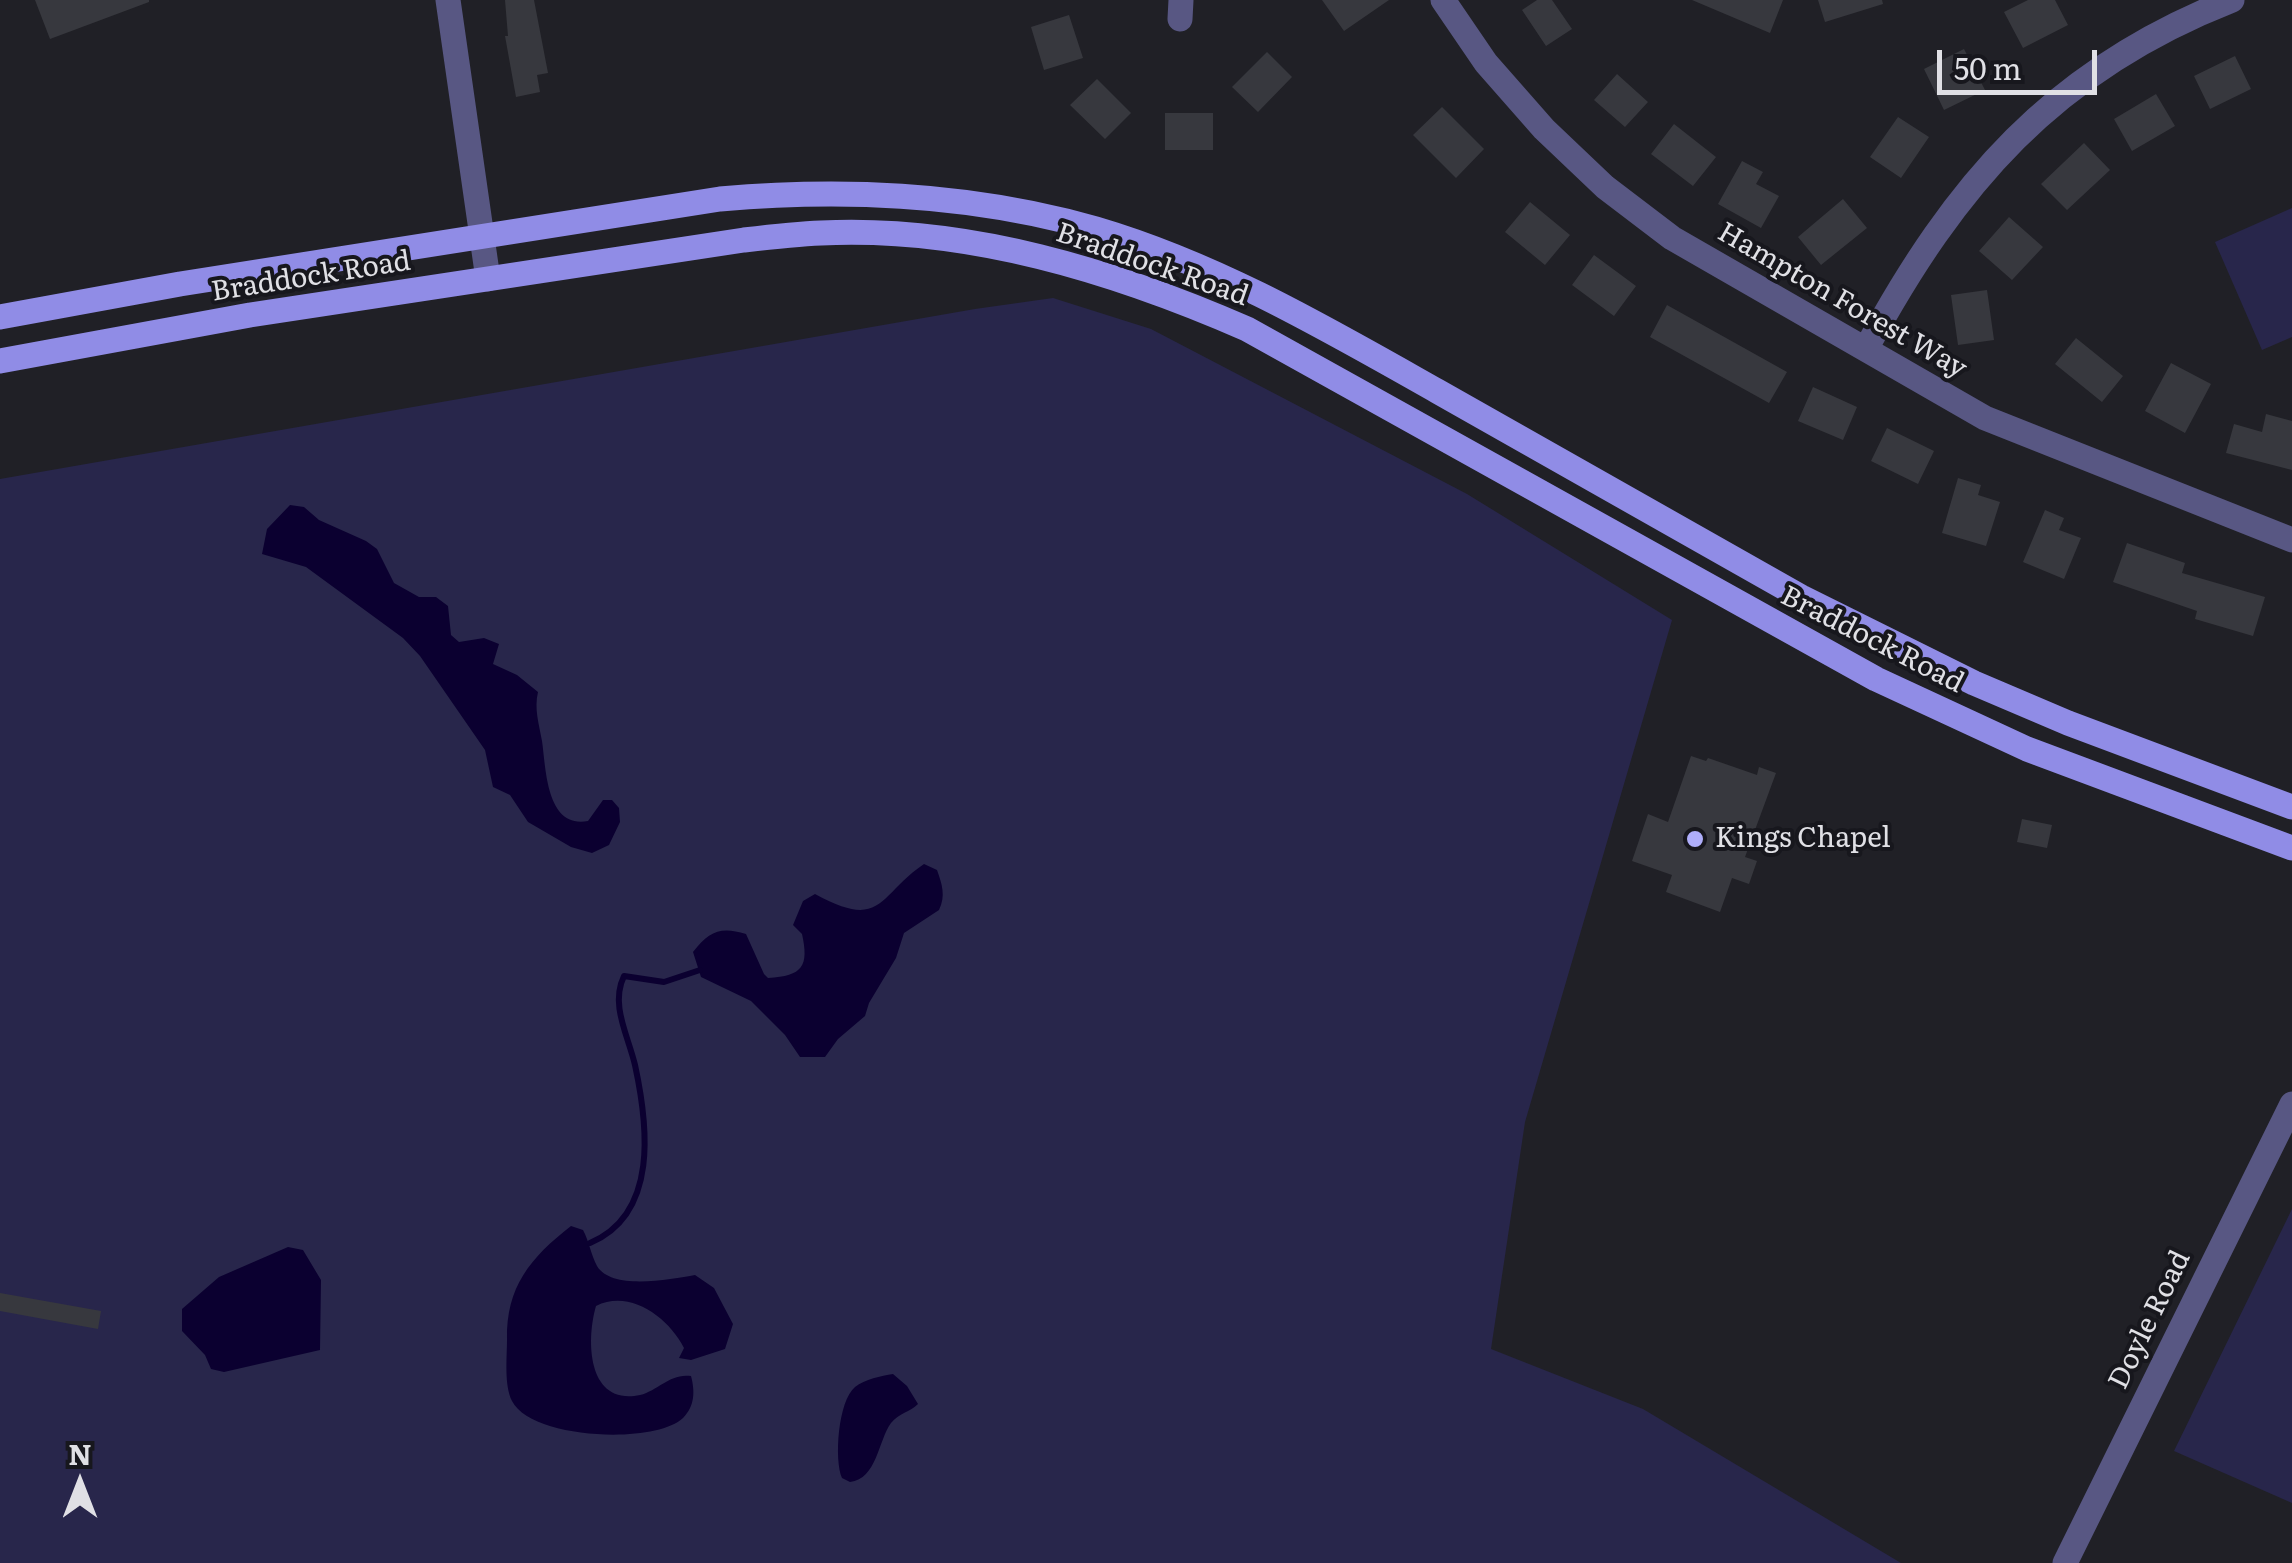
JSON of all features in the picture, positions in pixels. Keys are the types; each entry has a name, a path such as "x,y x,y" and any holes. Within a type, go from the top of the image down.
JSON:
{"main road":[{"name":"Braddock Road","path":"0,317 480,236 720,199 786,193 935,199 1094,229 1245,285 1888,642 2068,724 2292,807"},
{"name":"Braddock Road","path":"0,361 250,315 744,240 823,232 936,238 1024,252 1189,304 1247,329 1882,683 2027,748 2292,848"}],"street":[{"path":"448,0 488,279"},
{"name":"Hampton Forest Way","path":"1442,0 1486,63 1544,129 1605,187 1672,238 1985,418 2292,540"},
{"path":"1866,348 1935,231 1972,182 2017,135 2066,93 2123,54 2232,0"},
{"name":"Doyle Road","path":"2065,1563 2292,1104"}],"shaded area":[{"path":"2292,208 2292,337 2262,350 2215,242"},
{"path":"1053,298 1151,329 1467,494 1672,620 1525,1122 1491,1349 1643,1409 1901,1563 0,1563 0,479"},
{"path":"290,505 304,507 319,520 366,541 377,549 394,583 419,597 436,597 448,606 451,635 459,642 484,638 499,644 493,664 517,675 538,692 545,766 556,806 574,821 588,821 603,800 612,800 619,808 620,822 609,845 592,853 571,847 528,822 510,795 493,787 485,750 420,656 403,638 306,567 262,554 267,529"},
{"path":"924,864 939,875 943,895 939,910 904,933 896,958 865,1016 838,1039 825,1057 800,1057 785,1035 751,1001 701,977 693,952 710,935 729,930 746,934 768,978 796,972 805,954 802,934 793,925 803,901 815,894 837,905 867,909 877,905"},
{"path":"2292,1209 2292,1503 2174,1451"},
{"path":"571,1226 583,1230 597,1266 605,1274 628,1281 695,1275 714,1288 733,1324 725,1349 691,1360 679,1358 684,1348 677,1337 647,1309 622,1301 596,1306 591,1336 594,1367 609,1391 622,1396 640,1395 671,1379 691,1376 690,1408 668,1427 621,1435 567,1430 524,1414 512,1401 506,1371 508,1321 516,1289 532,1262"},
{"path":"288,1247 303,1250 321,1280 320,1350 224,1372 211,1369 205,1355 182,1331 182,1309 219,1277"},
{"path":"893,1374 907,1386 918,1404 891,1423 871,1467 850,1482 842,1478 838,1458 839,1431 849,1394 859,1384"}],"building":[{"path":"35,0 149,0 149,2 50,39"},
{"path":"505,0 534,0 548,73 537,75 540,92 516,97 505,36"},
{"path":"1322,0 1389,0 1344,31"},
{"path":"1537,0 1552,0 1572,29 1546,46 1522,10"},
{"path":"1692,0 1783,0 1770,33"},
{"path":"1818,0 1882,0 1883,4 1825,22"},
{"path":"2028,0 2055,0 2068,25 2023,48 2004,12"},
{"path":"1069,15 1083,58 1044,70 1031,27"},
{"path":"1964,49 1985,90 1944,110 1924,69"},
{"path":"1267,52 1292,77 1258,112 1232,87"},
{"path":"2235,56 2251,89 2210,109 2194,76"},
{"path":"1617,74 1648,102 1625,127 1594,100"},
{"path":"1097,79 1131,113 1105,139 1070,105"},
{"path":"2156,94 2175,126 2132,151 2114,119"},
{"path":"1442,107 1484,149 1456,178 1413,135"},
{"path":"1165,113 1213,113 1213,150 1165,150"},
{"path":"1898,117 1929,137 1901,178 1870,157"},
{"path":"1674,124 1716,157 1693,186 1651,154"},
{"path":"2084,143 2110,170 2067,210 2041,184"},
{"path":"1742,161 1763,172 1756,184 1779,196 1761,228 1718,204"},
{"path":"1843,199 1867,228 1821,265 1798,237"},
{"path":"1530,202 1570,235 1545,265 1505,232"},
{"path":"2009,217 2043,247 2012,280 1979,251"},
{"path":"1594,255 1636,286 1614,316 1572,285"},
{"path":"1987,290 1994,340 1958,345 1951,295"},
{"path":"1667,305 1787,372 1769,403 1650,337"},
{"path":"2076,338 2123,376 2102,402 2055,364"},
{"path":"2171,363 2211,384 2185,433 2145,411"},
{"path":"1813,387 1857,407 1843,440 1798,421"},
{"path":"2266,414 2292,421 2292,470 2226,453 2234,424 2262,432"},
{"path":"1887,428 1934,451 1918,484 1871,461"},
{"path":"1958,478 1981,485 1978,495 2000,502 1986,546 1942,533"},
{"path":"2045,510 2064,518 2059,530 2081,538 2064,579 2023,562"},
{"path":"2127,543 2185,563 2182,573 2265,597 2253,636 2195,619 2197,611 2113,582"},
{"name":"Kings Chapel","path":"1691,756 1757,775 1759,767 1776,773 1745,857 1757,861 1749,884 1732,878 1720,912 1666,892 1672,875 1632,861 1648,814 1668,822"},
{"path":"2022,819 2052,825 2047,848 2017,842"},
{"path":"0,1293 101,1311 98,1329 0,1311"}],"waterway":[{"path":"590,1243 612,1229 628,1211 643,1166 645,1140 640,1089 619,1009 624,976 664,982 700,970"}],"place":[{"name":"Kings Chapel","path":"1695,839"}]}
